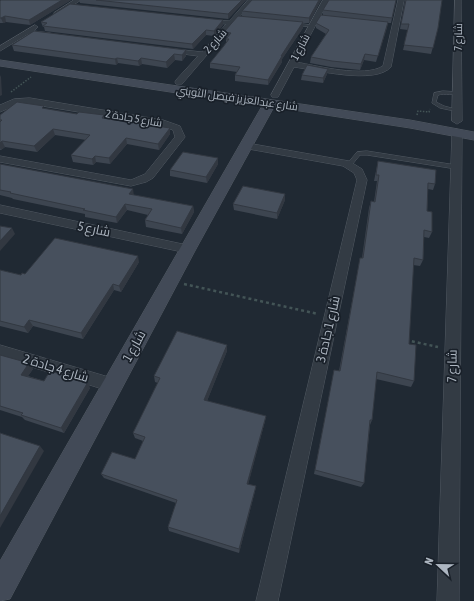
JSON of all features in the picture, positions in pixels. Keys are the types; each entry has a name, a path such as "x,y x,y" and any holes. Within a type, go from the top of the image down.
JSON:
{"street":[{"name":"شارع 2","path":"179,82 203,54 237,20 251,0"},
{"name":"شارع 1","path":"0,589 187,249 247,146 312,26 321,17 326,0"},
{"path":"291,64 361,73 380,72 387,67 391,25 401,0"},
{"name":"شارع 7","path":"448,601 456,167 460,122 458,93 458,0"},
{"path":"0,49 76,3"},
{"path":"193,19 237,20"},
{"path":"28,32 59,36"},
{"path":"158,48 203,54"},
{"name":"شارع عبدالعزيز فيصل الثويني","path":"0,55 64,69 411,120 460,122 474,136"},
{"name":"شارع عبدالعزيز فيصل الثويني","path":"0,64 41,69 64,69"},
{"name":"شارع عبدالعزيز فيصل الثويني","path":"86,72 179,82 272,99"},
{"name":"شارع 5 جادة 2","path":"0,109 9,104 20,101 30,101 160,122 177,128 180,137 149,176 131,183 0,159"},
{"path":"247,146 349,165"},
{"name":"شارع 1 جادة 3","path":"267,601 362,180 359,171 349,165"},
{"name":"شارع 5","path":"0,209 187,249"},
{"name":"شارع 4 جادة 2","path":"0,352 112,385"}],"lane":[{"path":"289,23 312,26"},
{"path":"458,93 438,93 434,101 460,122"},
{"path":"349,165 359,153 367,153 456,167"}],"path":[{"path":"9,104 1,100 41,69"},
{"path":"170,280 330,317"},
{"path":"398,338 452,350"}],"building":[{"path":"1,0 62,0 29,20 5,16 0,18"},
{"path":"96,0 242,0 228,14"},
{"path":"252,0 319,0 309,18 242,11"},
{"path":"329,0 396,0 392,18 323,10"},
{"path":"406,0 442,0 438,28 433,48 404,45 409,24 401,24"},
{"path":"70,4 223,20 214,31 206,30 192,44 43,26 47,23 41,22"},
{"path":"321,15 388,22 378,56 365,54 361,64 311,57 329,30 316,23"},
{"path":"238,16 303,22 281,56 268,80 235,75 240,67 210,63 229,39 226,39 231,33 224,32"},
{"path":"34,31 186,50 182,55 174,54 166,62 141,58 138,61 115,59 12,45"},
{"path":"307,65 328,69 323,78 302,75"},
{"path":"17,102 44,106 42,108 77,114 79,112 104,115 102,118 170,128 158,144 126,138 109,158 95,156 92,159 71,155 90,135 53,129 34,146 2,141 0,143 0,122 2,120 0,120 0,115"},
{"path":"183,152 218,158 206,177 170,170"},
{"path":"378,161 436,170 435,184 428,183 427,211 432,212 432,232 424,230 423,260 414,258 409,344 416,345 414,381 377,372 372,420 370,420 364,483 315,470 334,370 340,371 360,258 363,258 371,201 375,202 379,175 376,175"},
{"path":"0,164 133,189 129,194 193,206 181,228 145,220 152,209 125,204 116,217 83,210 85,209 0,190"},
{"path":"243,186 285,194 277,213 233,204"},
{"path":"0,226 12,228 0,241"},
{"path":"55,238 138,256 119,286 113,284 81,333 29,320 24,327 0,321 0,270 21,275 22,273 25,274"},
{"path":"177,331 227,345 204,400 266,416 247,484 256,486 239,549 168,527 177,500 101,474 112,452 135,459 145,437 133,433 160,378 154,376"},
{"path":"0,355 29,363 21,375 44,381 50,371 88,382 61,428 21,415 23,413 0,406"},
{"path":"0,433 40,446 0,516"}]}
